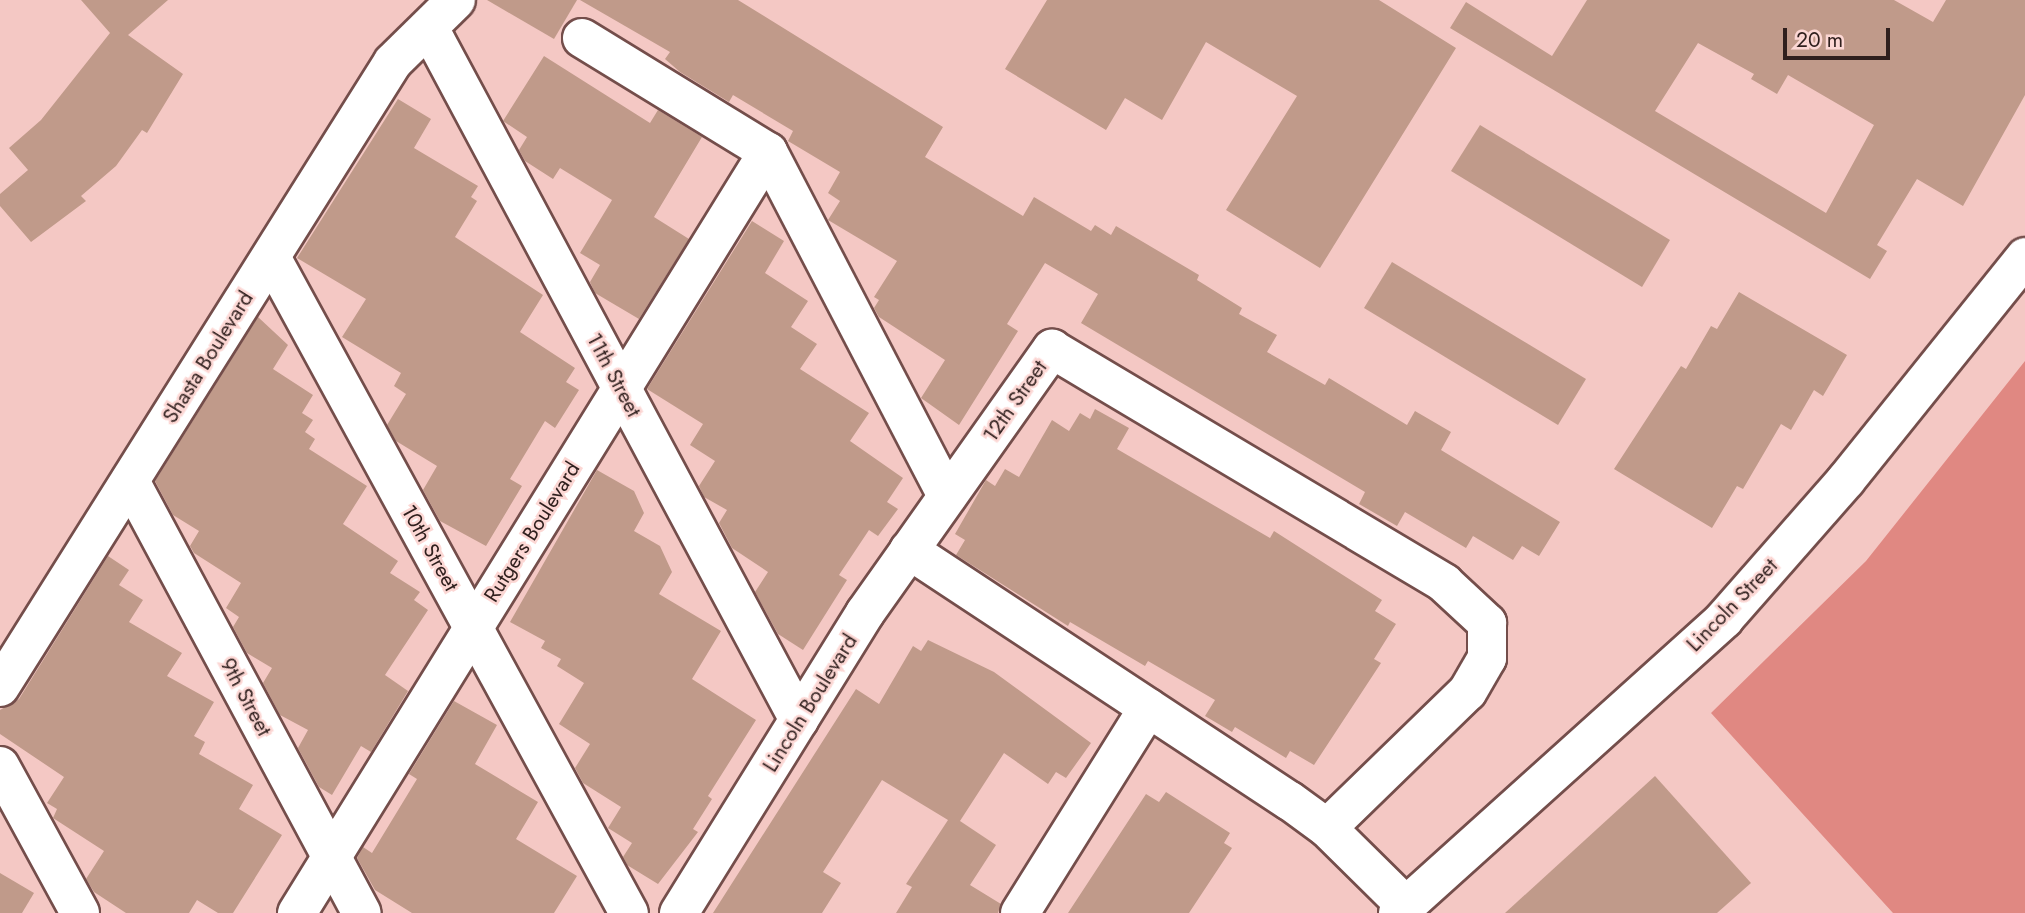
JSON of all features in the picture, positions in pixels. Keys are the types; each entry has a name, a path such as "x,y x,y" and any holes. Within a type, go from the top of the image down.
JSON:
{"street":[{"name":"Shasta Boulevard","path":"0,687 393,62 424,35 456,0"},
{"name":"11th Street","path":"424,35 436,41 799,720"},
{"path":"582,38 768,152 947,496"},
{"name":"Rutgers Boulevard","path":"297,913 768,152"},
{"name":"10th Street","path":"271,257 629,913"},
{"name":"Lincoln Street","path":"1402,909 1724,619 1846,480 2025,257"},
{"name":"12th Street","path":"947,496 1052,349 1444,583 1487,623 1487,658 1467,692 1327,828"},
{"name":"9th Street","path":"130,481 362,913"},
{"name":"Lincoln Boulevard","path":"679,913 799,720 947,496"},
{"path":"909,550 1327,828 1402,909"},
{"path":"1020,913 1148,708"},
{"path":"0,766 80,913"}],"shaded area":[{"path":"2025,361 2025,913 1893,913 1711,713 1866,561"}],"building":[{"path":"81,0 168,0 128,35 183,74 147,133 142,130 116,166 81,196 86,201 31,242 0,206 0,194 28,170 9,148 41,120 110,33"},
{"path":"487,0 577,0 554,39"},
{"path":"580,0 738,0 943,127 925,157 1023,216 1034,197 1091,231 1095,225 1111,235 1116,226 1199,275 1197,280 1242,308 1239,314 1277,335 1267,352 1325,385 1329,378 1407,425 1415,411 1451,432 1441,450 1560,522 1539,556 1522,546 1513,560 1473,536 1466,548 1405,512 1397,526 1359,504 1365,492 1081,323 1098,294 1045,263 1007,324 1018,331 959,425 921,398 945,360 879,317 874,308 879,300 874,297 897,261 828,220 840,201 828,193 840,172 788,141 793,131 733,95 729,102 680,72 665,59 670,52"},
{"path":"1047,0 1379,0 1456,48 1320,268 1226,210 1297,96 1206,42 1162,120 1125,98 1106,130 1005,69"},
{"path":"1587,0 1894,0 1933,22 1946,0 2025,0 2025,95 1963,206 1917,179 1877,245 1887,251 1870,279 1450,28 1466,2 1552,56","holes":["1698,43 1754,74 1751,79 1777,94 1788,75 1874,125 1826,213 1655,111"]},
{"path":"544,56 650,123 658,110 702,137 654,217 689,239 639,319 595,293 590,282 600,265 580,253 612,200 560,168 553,179 525,161 519,150 527,137 503,121"},
{"path":"398,99 431,119 414,148 478,186 471,197 477,201 455,237 543,295 520,332 575,368 566,382 579,390 555,428 545,421 510,479 522,486 486,546 440,521 423,490 437,466 396,441 387,425 406,394 394,386 401,373 342,337 366,299 297,258"},
{"path":"1480,125 1670,240 1642,287 1451,171"},
{"path":"752,221 784,241 765,273 808,301 791,327 817,344 800,369 869,413 850,441 903,478 887,502 898,509 878,536 869,530 839,575 847,580 803,650 778,634 755,592 768,572 732,548 719,523 727,510 704,497 699,486 715,461 690,445 703,424 647,389"},
{"path":"1392,262 1586,379 1558,425 1364,308"},
{"path":"1739,292 1847,355 1823,396 1814,390 1791,430 1781,424 1743,489 1737,486 1712,528 1614,469 1681,366 1686,369 1711,326 1717,329"},
{"path":"258,317 288,345 273,369 313,395 302,413 313,420 305,432 315,439 309,449 367,486 343,524 398,561 390,573 420,592 414,600 428,610 385,675 408,691 371,752 361,746 332,795 319,787 298,748 308,730 280,715 263,683 272,668 247,653 233,627 239,617 226,608 241,583 194,553 190,546 199,531 173,515 155,481"},
{"path":"1095,409 1129,428 1117,449 1270,538 1274,531 1382,600 1375,611 1396,624 1374,659 1381,663 1314,765 1290,751 1286,758 1235,727 1232,732 1205,716 1215,700 1148,661 1145,666 1070,622 1068,626 956,555 965,540 955,534 986,480 995,486 1005,469 1019,477 1052,420 1069,431 1080,413 1090,419"},
{"path":"597,470 634,491 644,513 634,531 660,546 672,572 659,594 721,631 692,679 756,720 708,796 712,799 693,829 698,832 658,884 627,865 623,857 632,843 608,828 621,807 583,783 575,768 590,744 559,724 584,683 557,666 561,659 541,648 545,641 510,622"},
{"path":"108,556 129,570 119,585 143,600 129,622 182,653 167,676 214,702 194,736 205,742 199,754 253,785 239,809 282,835 233,913 218,913 197,900 189,913 126,913 94,892 86,879 104,851 53,818 57,809 47,803 64,777 0,734 0,710 19,699"},
{"path":"928,640 994,672 1091,743 1066,778 1056,772 1048,784 1004,753 960,821 996,845 970,885 1001,904 998,913 896,913 912,887 906,884 948,820 882,780 823,872 841,883 822,913 713,913 856,689 879,704 913,646 921,651"},
{"path":"454,701 497,725 475,764 538,802 516,839 577,876 554,913 412,913 375,890 357,858 363,847 372,853 417,779 409,774"},
{"path":"1655,776 1751,883 1717,913 1505,913"},
{"path":"1166,792 1230,833 1224,843 1232,848 1189,913 1068,913 1146,794 1159,802"},
{"path":"0,873 34,893 22,913 0,913"}]}
